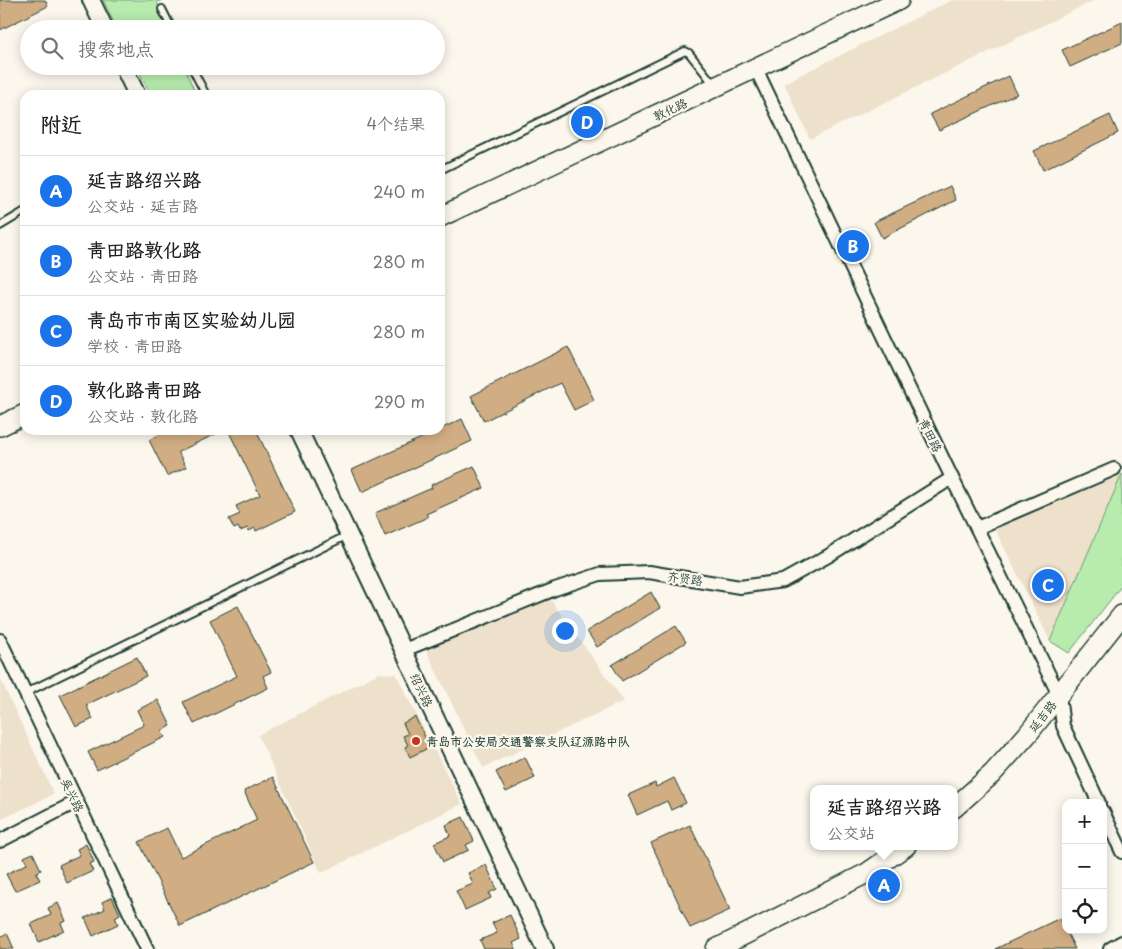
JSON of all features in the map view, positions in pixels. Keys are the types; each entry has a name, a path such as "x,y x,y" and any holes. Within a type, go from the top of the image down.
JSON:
{"main road":[{"name":"敦化路","path":"445,215 899,0"},
{"path":"0,426 20,416"},
{"name":"延吉路","path":"958,804 992,774 1027,735 1122,615"},
{"path":"716,949 867,873 900,850"}],"street":[{"path":"91,0 101,20"},
{"name":"青田路","path":"756,68 952,478 1059,695 1064,726 1097,799"},
{"path":"127,75 135,90"},
{"name":"绍兴路","path":"301,435 545,949"},
{"path":"977,528 1114,469"},
{"name":"齐贤路","path":"404,650 554,589 600,574 649,572 740,586 783,581 828,556 952,478"},
{"name":"吴兴路","path":"0,640 147,949"},
{"path":"0,841 76,802"},
{"path":"1107,820 1122,852"},
{"path":"1110,949 1122,942"}],"lane":[{"path":"162,8 168,20"},
{"path":"445,168 684,51 689,53 716,87"},
{"path":"196,75 203,90"},
{"path":"0,226 20,214"},
{"path":"25,693 349,535"}],"shaded area":[{"path":"952,0 1095,0 810,139 784,83"},
{"path":"1122,468 1122,474 1050,641 995,529"},
{"path":"550,599 624,701 483,768 426,650"},
{"path":"379,673 396,674 462,804 321,873 258,735"},
{"path":"0,678 54,794 0,820"}],"green space":[{"path":"103,0 162,0 157,2 164,20 113,20"},
{"path":"141,75 188,75 194,90 148,90"},
{"path":"1122,474 1122,585 1069,653 1050,641"}],"building":[{"path":"0,0 45,0 48,6 0,30"},
{"path":"1122,22 1122,43 1070,67 1062,50"},
{"path":"1009,76 1017,94 939,130 930,114"},
{"path":"1110,115 1118,133 1043,170 1034,151"},
{"path":"950,186 956,200 882,238 874,222"},
{"path":"568,347 594,400 574,410 560,383 484,421 471,396"},
{"path":"462,419 472,441 362,492 352,470 427,435 445,435 445,427"},
{"path":"159,435 214,435 178,452 186,467 167,476 149,440"},
{"path":"230,435 258,435 295,512 256,531 255,528 249,531 248,528 240,531 238,527 234,529 229,519 240,514 236,506 260,495"},
{"path":"474,466 484,488 426,514 428,517 385,536 375,513 432,488 431,485"},
{"path":"651,592 660,608 597,647 587,631"},
{"path":"238,606 271,672 263,676 268,688 194,724 183,702 237,676 210,620"},
{"path":"676,626 686,642 622,681 612,665"},
{"path":"137,657 146,676 86,705 93,719 76,727 60,695"},
{"path":"158,700 171,726 161,731 165,737 97,770 88,752 144,725 137,710"},
{"name":"青岛市公安局交通警察支队辽源路中队","path":"415,717 430,747 410,757 405,747 408,745 403,736 408,734 403,723"},
{"path":"525,757 535,778 506,792 496,772"},
{"path":"273,777 314,862 180,926 139,842 167,828 181,857 257,820 244,791"},
{"path":"674,778 686,803 671,810 667,801 637,815 628,795 655,783 656,787"},
{"path":"463,817 474,841 466,845 469,850 443,862 434,843 450,836 446,825"},
{"path":"690,825 730,910 690,928 651,843"},
{"path":"86,844 94,862 89,864 93,871 67,883 59,865 80,855 77,849"},
{"path":"33,853 41,870 36,873 40,880 15,891 6,874 27,864 24,857"},
{"path":"486,865 497,889 489,893 491,898 465,910 456,891 473,884 468,873"},
{"path":"112,897 120,914 115,917 118,924 93,936 85,918 105,909 102,902"},
{"path":"58,903 66,921 61,923 64,930 39,942 31,924 51,915 48,908"},
{"path":"510,915 521,939 513,943 516,949 484,949 480,940 497,933 492,923"},
{"path":"1060,918 1062,934 1068,934 1075,949 995,949"},
{"path":"7,933 14,949 0,949 0,937"}],"place":[{"name":"敦化路青田路","path":"587,122"},
{"name":"青田路敦化路","path":"853,246"},
{"name":"青岛市市南区实验幼儿园","path":"1048,585"},
{"name":"青岛市公安局交通警察支队辽源路中队","path":"416,741"},
{"name":"延吉路绍兴路","path":"884,885"}]}
